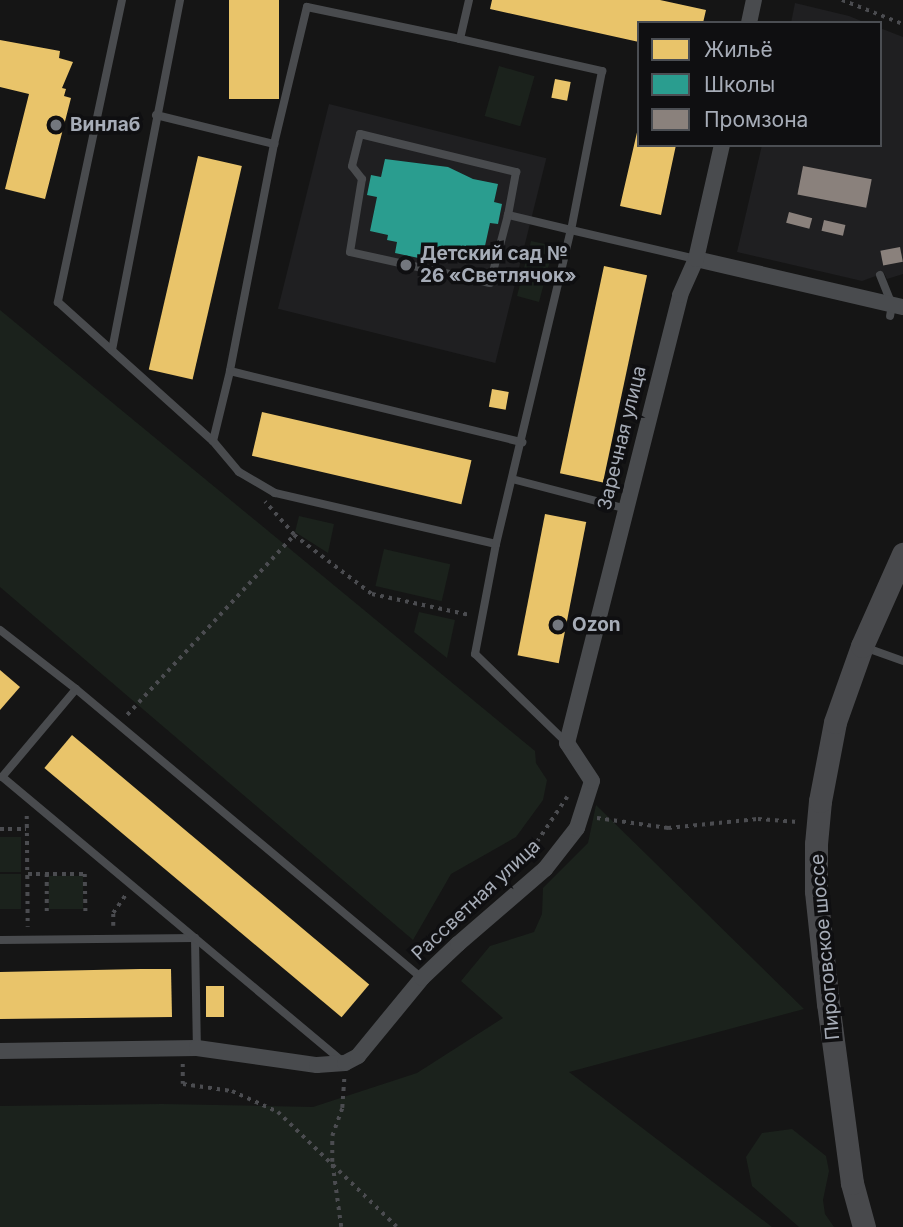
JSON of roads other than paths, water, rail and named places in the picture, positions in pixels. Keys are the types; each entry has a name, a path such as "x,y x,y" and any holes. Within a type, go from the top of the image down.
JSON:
{"main road":[{"name":"Пироговское шоссе","path":"864,1227 852,1183 828,1003 816,891 818,823 835,722 862,646 903,554"}],"street":[{"path":"749,21 754,0"},
{"name":"Заречная улица","path":"568,743 680,295 696,259 722,147"},
{"path":"696,259 895,309"},
{"name":"Рассветная улица","path":"345,1063 358,1056 422,978 545,869 578,828 593,781 568,743"},
{"path":"0,1051 190,1048 317,1065 345,1063"}],"lane":[{"path":"122,0 58,302 213,441 239,472 275,493 496,544"},
{"path":"112,350 180,0"},
{"path":"460,39 469,0"},
{"path":"213,441 230,371 274,144 307,7 603,71 571,230 496,544 475,654 568,743"},
{"path":"156,116 274,144"},
{"path":"360,134 516,172 508,215 490,283 350,253 362,178 352,166 360,134"},
{"path":"508,215 696,259"},
{"path":"880,275 895,309"},
{"path":"230,371 522,442"},
{"path":"512,479 627,509"},
{"path":"0,630 119,724 422,978"},
{"path":"862,646 903,661"},
{"path":"76,689 1,776 345,1063"},
{"path":"0,940 195,938"},
{"path":"190,1048 195,938"}],"place":[{"name":"Винлаб","path":"56,125"},
{"name":"Детский сад № 26 «Светлячок»","path":"406,265"},
{"name":"Ozon","path":"558,625"}]}
